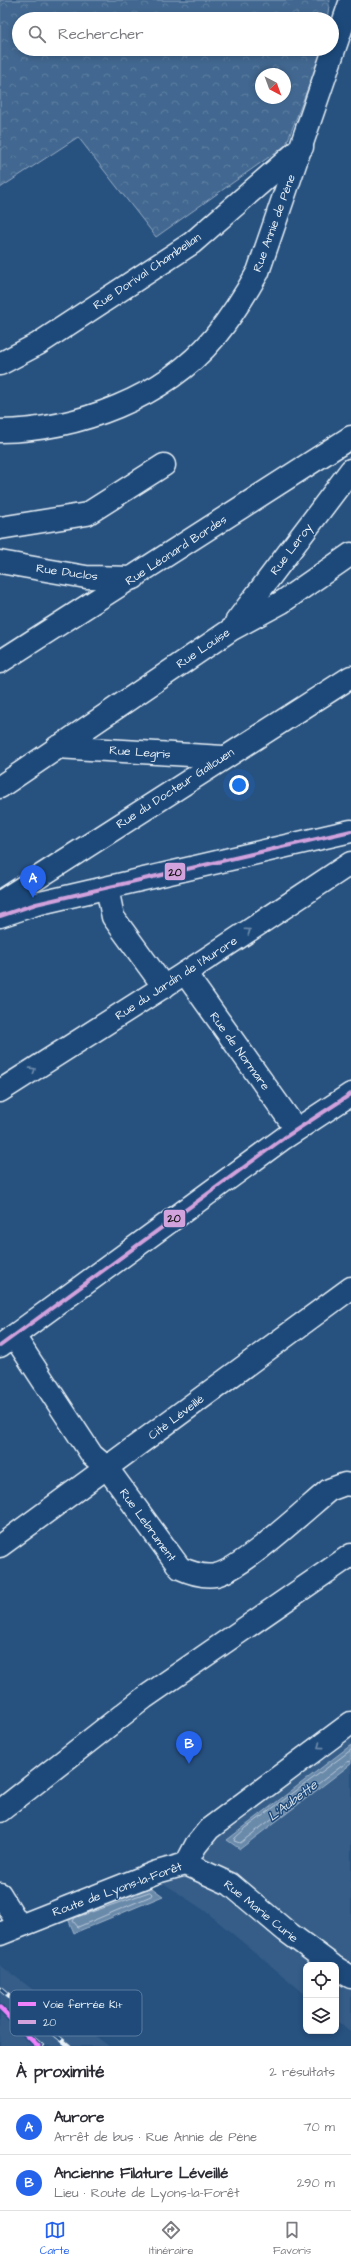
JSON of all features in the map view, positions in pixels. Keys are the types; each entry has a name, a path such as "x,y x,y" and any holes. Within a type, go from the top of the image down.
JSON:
{"street":[{"name":"Rue Annie de Pène","path":"339,36 351,0"},
{"name":"Rue Annie de Pène","path":"0,431 45,427 72,422 109,410 151,388 183,367 214,338 239,305 258,272 332,56"},
{"name":"Rue Dorival Chambellan","path":"0,364 38,344 192,243 302,147"},
{"name":"Rue Léonard Bordes","path":"0,662 134,578 351,437"},
{"path":"0,528 87,514 164,465"},
{"name":"Rue Leroy","path":"232,629 351,470"},
{"name":"Rue Louise","path":"0,786 232,629 282,602 351,554"},
{"name":"Rue Duclos","path":"0,562 86,577 134,578"},
{"name":"Rue du Docteur Gallouen","path":"0,902 351,676"},
{"name":"Rue Legris","path":"57,747 223,758"},
{"path":"0,916 36,904 351,832"},
{"name":"Rue du Jardin de l'Aurore","path":"0,1090 185,973 351,863"},
{"path":"107,888 113,916 164,986"},
{"name":"Rue de Normare","path":"185,973 296,1129"},
{"path":"7,1341 296,1129 351,1094"},
{"name":"Cité Léveillé","path":"0,1546 351,1288"},
{"name":"Rue Lebrument","path":"7,1341 92,1456 107,1468 180,1568 194,1574 216,1574 239,1564 329,1490 345,1484 351,1486"},
{"path":"0,1811 144,1698 351,1555"},
{"name":"Route de Lyons-la-Forêt","path":"10,1930 157,1872 186,1864 196,1845 208,1829 351,1723"},
{"name":"Rue Marie Curie","path":"186,1864 219,1877 230,1884 292,1936 328,1962"},
{"path":"0,1894 10,1930"},
{"path":"339,1970 351,1977"}],"shaded area":[{"path":"351,1739 351,2033 339,2023 339,1962 303,1962 303,1993 205,1911 160,1881"},
{"path":"0,1965 34,1990 10,1990 10,2036 96,2036 109,2046 0,2046"}],"green space":[{"path":"0,0 330,0 328,12 12,12 12,56 320,56 286,145 156,237 78,137 0,188"}],"water":[{"name":"L'Aubette","path":"351,1745 351,1764 240,1849 227,1840"},
{"path":"152,1888 163,1896 74,1933 67,1916"}],"railway":[{"path":"0,1988 10,1996"},
{"path":"0,2010 10,2019"},
{"path":"30,2036 42,2046"},
{"path":"57,2036 69,2046"}],"rail line":[{"name":"K1+","path":"0,2008 10,2018"},
{"name":"K1+","path":"28,2036 38,2046"}],"transit line":[{"name":"20","path":"0,916 36,904 351,831"},
{"name":"20","path":"0,1346 284,1138 351,1094"}],"place":[{"name":"Aurore","path":"33,898"},
{"name":"Ancienne Filature Léveillé","path":"189,1764"}]}
